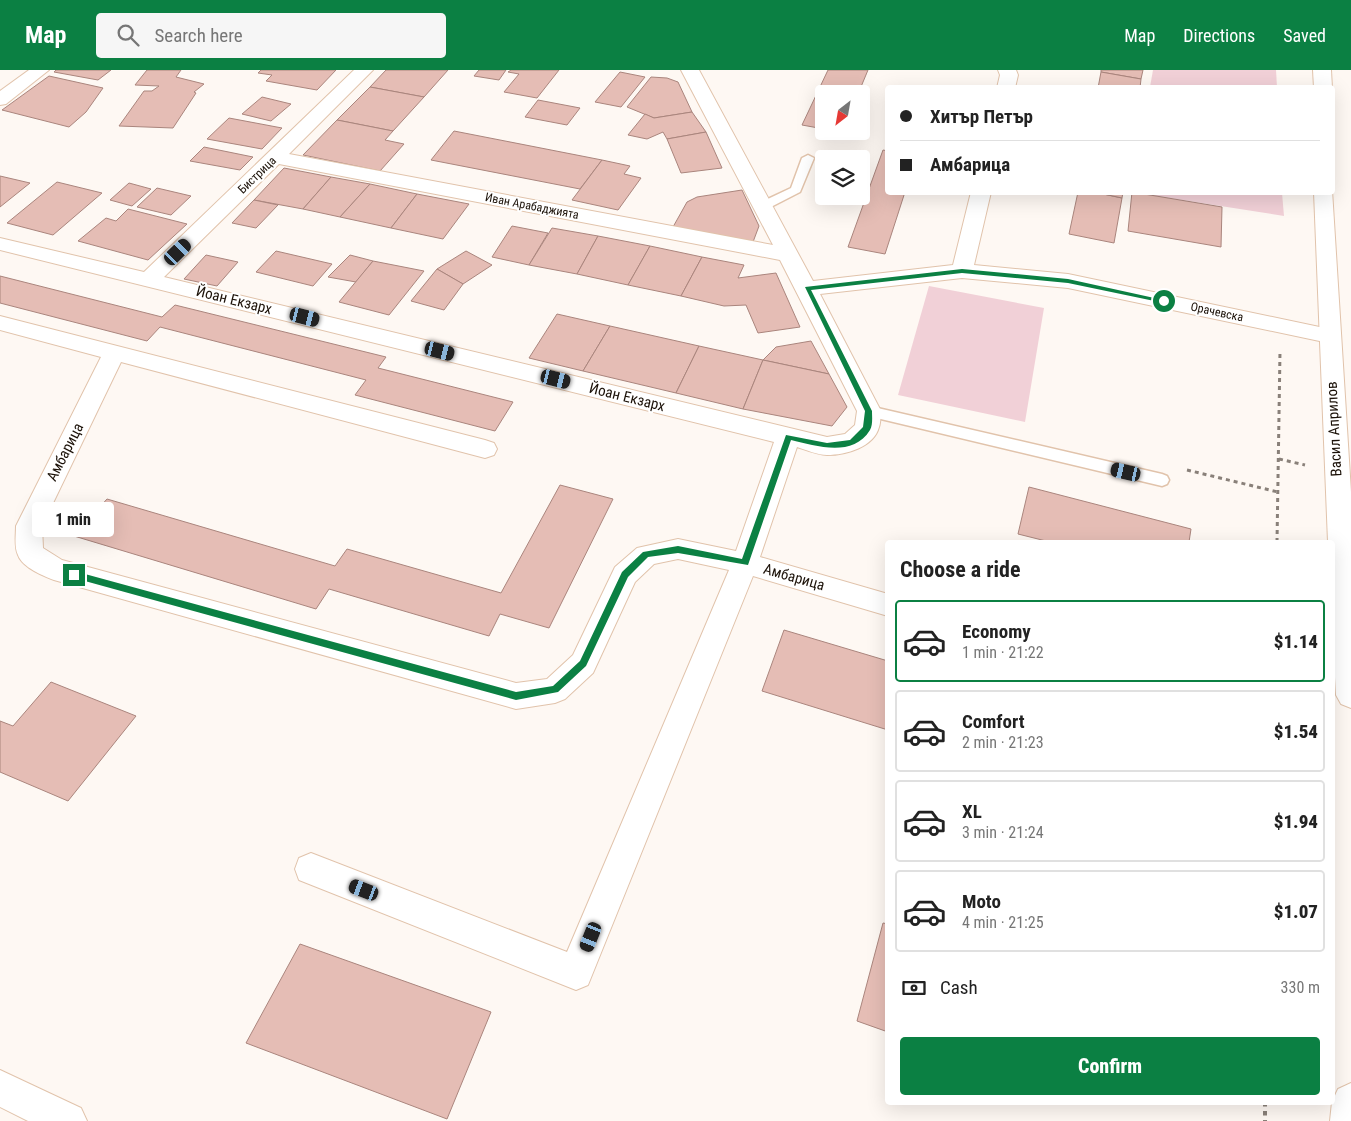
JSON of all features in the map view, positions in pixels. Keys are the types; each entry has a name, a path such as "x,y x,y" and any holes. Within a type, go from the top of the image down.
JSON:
{"street":[{"path":"0,100 40,70"},
{"name":"Бистрица","path":"150,279 364,70"},
{"path":"690,70 761,207 808,288 869,411"},
{"path":"1007,70 1009,75 1007,85"},
{"path":"1322,70 1323,85"},
{"name":"Иван Арабаджията","path":"275,157 789,255"},
{"path":"962,271 980,195"},
{"name":"Васил Априлов","path":"1324,195 1330,336 1351,695"},
{"name":"Йоан Екзарх","path":"0,244 150,279 827,446 852,442 867,428 869,411"},
{"name":"Орачевска","path":"808,288 962,271 1068,281 1330,336"},
{"path":"0,322 485,449"},
{"name":"Амбарица","path":"116,352 29,526 30,553 54,569 516,696 555,690 583,664 625,575 646,555 678,550 745,563 885,604"},
{"path":"311,869 576,973 745,563 788,437"},
{"path":"0,1088 68,1121"},
{"path":"1349,1121 1351,1102"}],"lane":[{"path":"761,207 796,190 808,158"},
{"path":"869,411 1162,480"}],"path":[{"path":"1277,540 1280,326"},
{"path":"1162,480 1161,464 1278,492"},
{"path":"1265,1105 1265,1121"}],"shaded area":[{"path":"1153,70 1276,70 1277,85 1150,85"},
{"path":"1150,195 1282,195 1284,216"},
{"path":"929,286 1044,308 1025,422 898,395"}],"building":[{"path":"56,70 111,70 98,80 54,72"},
{"path":"147,70 181,70 176,77 204,84 194,92 196,93 173,128 119,126 144,91 152,91 159,86 135,85"},
{"path":"261,70 336,70 317,90 266,81 272,75 258,73"},
{"path":"386,70 448,70 424,97 370,87"},
{"path":"479,70 506,70 499,80 474,76"},
{"path":"511,70 559,70 537,98 504,92 519,74 508,72"},
{"path":"828,70 868,70 862,85 821,85"},
{"path":"1101,70 1143,70 1141,79 1101,72"},
{"path":"620,72 645,77 621,107 595,102"},
{"path":"1101,72 1141,79 1140,85 1099,85"},
{"path":"49,76 103,88 86,112 69,127 2,110"},
{"path":"651,77 667,78 678,82 692,112 654,118 627,107"},
{"path":"370,87 424,97 393,131 337,120"},
{"path":"262,97 291,104 271,121 242,114"},
{"path":"815,98 815,127 802,125"},
{"path":"538,100 580,108 567,125 525,117"},
{"path":"692,112 706,132 667,139 663,132 647,139 628,135 645,114 654,118"},
{"path":"229,118 282,128 262,149 207,139"},
{"path":"337,120 393,131 385,140 404,144 380,171 303,155"},
{"path":"454,131 602,160 580,189 431,160"},
{"path":"706,132 722,168 681,173 667,139"},
{"path":"204,147 253,157 240,170 190,161"},
{"path":"883,150 885,150 885,195 904,195 885,254 848,247 863,205 870,205 870,186"},
{"path":"602,160 630,166 624,174 641,178 618,210 572,200"},
{"path":"284,168 331,177 303,209 254,200"},
{"path":"0,176 30,183 0,207"},
{"path":"331,177 370,184 340,217 303,209"},
{"path":"57,182 102,193 53,235 7,223"},
{"path":"129,183 151,189 132,206 110,200"},
{"path":"370,184 417,194 391,228 340,217"},
{"path":"157,188 191,196 171,215 137,207"},
{"path":"742,190 759,226 753,242 673,227 687,202 697,197"},
{"path":"417,194 469,204 443,239 391,228"},
{"path":"1077,195 1108,195 1122,198 1114,243 1069,234"},
{"path":"1108,195 1122,195 1122,198"},
{"path":"1132,195 1150,195 1222,207 1221,247 1128,231"},
{"path":"254,200 278,205 256,228 232,223"},
{"path":"128,209 187,224 148,260 78,241 106,218 116,221"},
{"path":"512,226 548,233 529,265 492,257"},
{"path":"552,228 598,236 577,274 529,265"},
{"path":"598,236 650,246 628,285 577,274"},
{"path":"650,246 702,257 681,296 628,285"},
{"path":"276,251 332,264 313,286 256,272"},
{"path":"466,251 492,265 463,284 437,269"},
{"path":"206,255 238,262 217,286 184,279"},
{"path":"350,255 373,261 356,282 328,277"},
{"path":"702,257 744,265 738,278 776,273 800,327 758,333 746,305 724,306 681,296"},
{"path":"373,261 424,271 389,315 339,302"},
{"path":"437,269 463,284 444,310 411,301"},
{"path":"0,276 162,317 175,305 386,357 378,368 513,402 495,431 355,395 366,380 160,327 147,341 0,303"},
{"path":"557,314 610,326 583,371 529,358"},
{"path":"610,326 699,346 676,393 583,371"},
{"path":"811,341 829,374 763,360 776,347"},
{"path":"699,346 763,360 743,409 676,393"},
{"path":"763,360 829,374 847,407 832,426 743,409"},
{"path":"560,485 613,499 549,628 500,614 489,636 329,589 316,609 74,536 107,499 335,566 347,549 501,593"},
{"path":"1029,487 1191,529 1189,540 1042,540 1018,534"},
{"path":"784,630 885,660 885,729 762,691"},
{"path":"51,682 136,716 68,801 0,772 0,721 13,726"},
{"path":"883,923 885,923 885,1031 857,1021"},
{"path":"300,944 491,1012 447,1119 246,1043"}],"route":[{"path":"74,575 516,696 555,690 583,664 625,575 646,555 678,550 745,563 788,437 827,446 852,442 867,428 869,411 808,288 962,271 1068,281 1164,301"}]}
